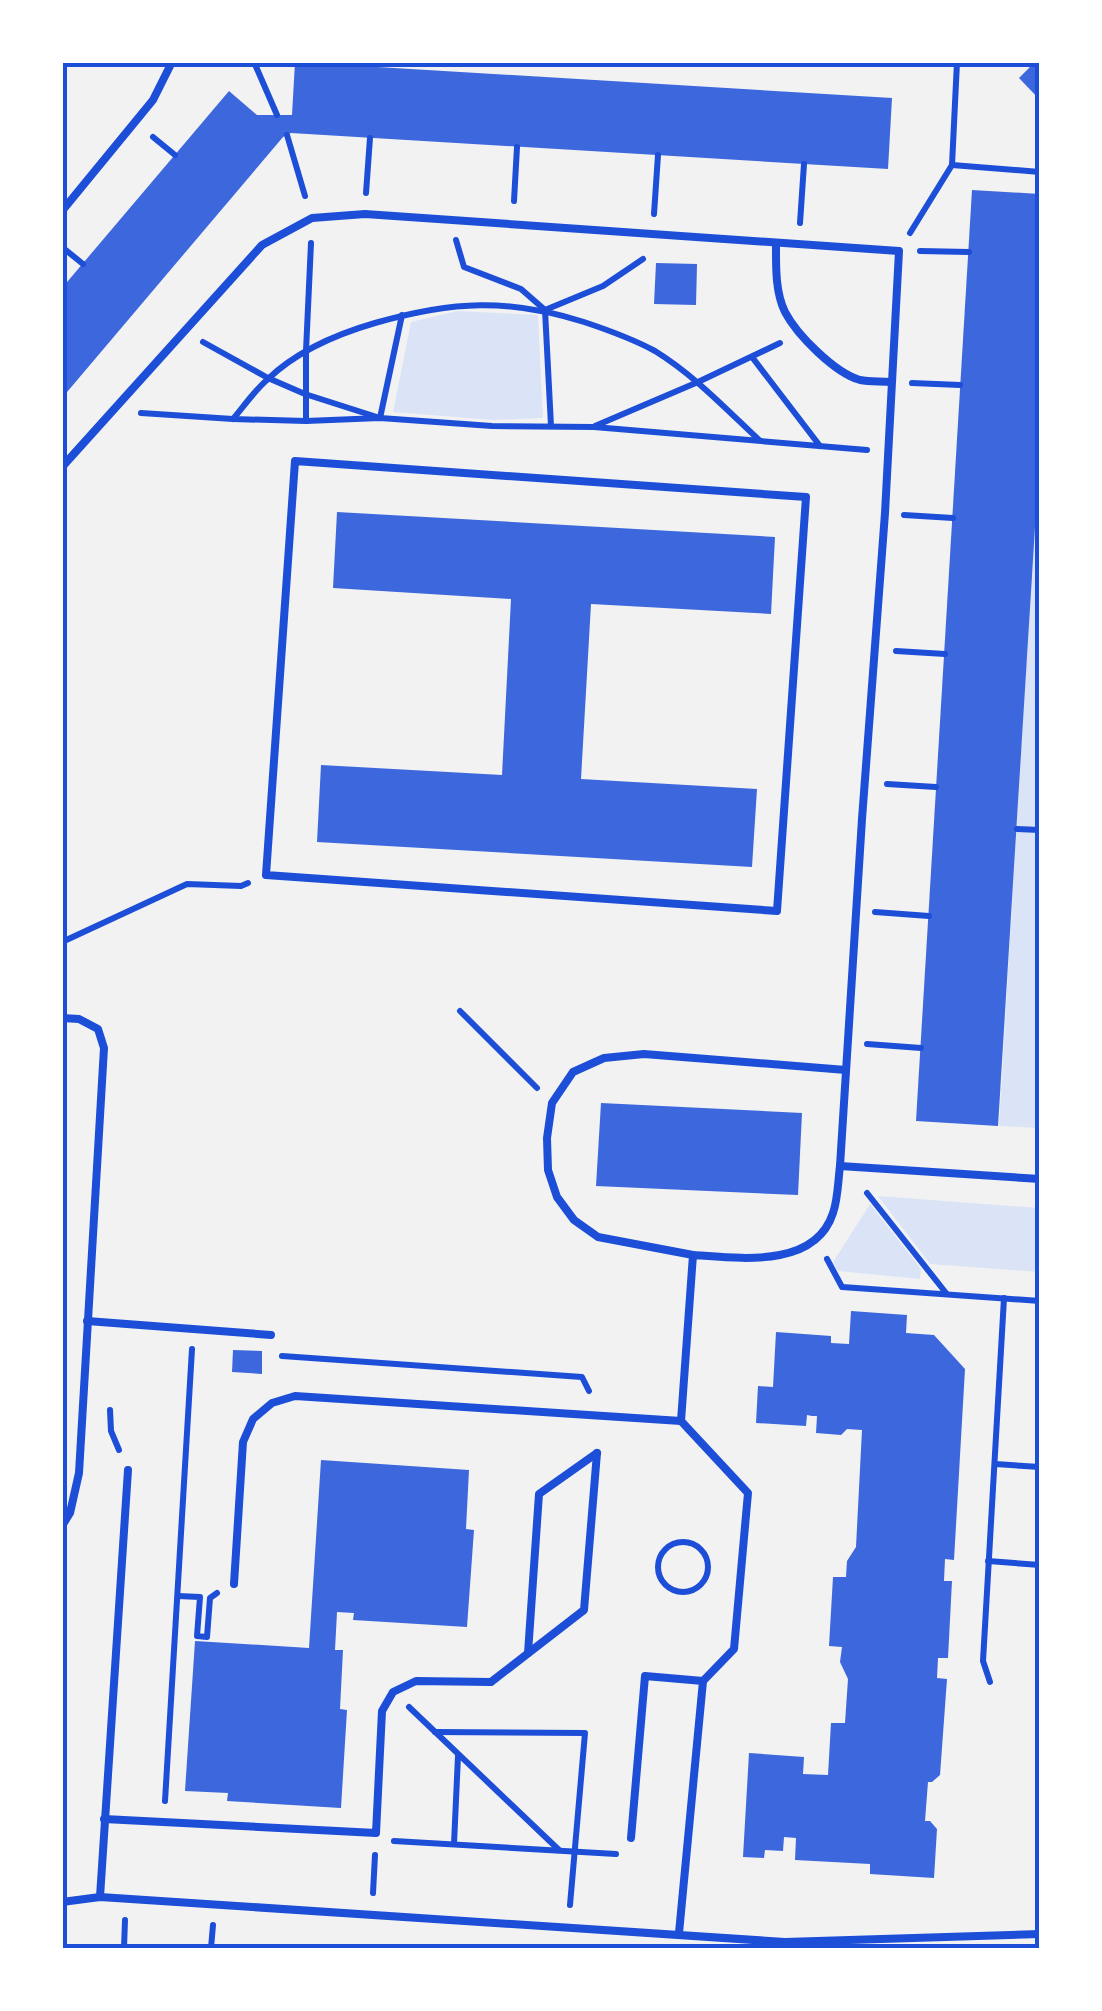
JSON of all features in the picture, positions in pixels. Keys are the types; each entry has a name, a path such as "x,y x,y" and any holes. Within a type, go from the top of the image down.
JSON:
{"lane":[{"path":"62,211 153,100 172,62"},
{"path":"62,466 262,244 312,218 364,214 898,251 885,514 840,1166 833,1216 816,1240 788,1253 754,1259 693,1254 598,1237 574,1220 557,1197 548,1170 552,1103 573,1072 604,1058 644,1054 846,1070"},
{"path":"776,243 776,275 784,311 800,333 831,365 858,380 891,382"},
{"path":"295,461 806,497 777,912 266,875 295,461"},
{"path":"62,1018 98,1028 104,1048 79,1474 70,1513 62,1526"},
{"path":"840,1166 1040,1179"},
{"path":"681,1421 693,1254"},
{"path":"88,1321 271,1335"},
{"path":"234,1584 243,1442 253,1419 272,1403 295,1396 681,1421 748,1493 734,1649 702,1681 679,1933"},
{"path":"104,1819 376,1833 382,1711 393,1692 416,1682 491,1682 584,1610 597,1452 539,1494 528,1652"},
{"path":"100,1897 128,1470"},
{"path":"632,1838 645,1676 702,1681"},
{"path":"62,1902 100,1897 679,1933 785,1945 1040,1934"}],"path":[{"path":"254,62 277,115"},
{"path":"898,251 952,166 958,62"},
{"path":"287,135 312,218 306,421"},
{"path":"364,214 370,138"},
{"path":"513,224 517,147"},
{"path":"545,310 603,286 647,256 653,234 658,155"},
{"path":"798,244 804,164"},
{"path":"952,166 1040,172"},
{"path":"62,247 83,264"},
{"path":"898,251 969,252"},
{"path":"464,267 521,289 545,310 551,426"},
{"path":"233,419 268,378 306,351 350,330 454,305 516,306 545,310 608,330 654,351 698,382 760,441"},
{"path":"380,418 402,315"},
{"path":"184,331 268,378 380,418"},
{"path":"594,426 800,333"},
{"path":"752,357 820,446"},
{"path":"891,382 960,385"},
{"path":"113,412 233,419 380,418 492,426 594,426 888,452"},
{"path":"885,514 952,518"},
{"path":"875,650 944,654"},
{"path":"865,782 936,787"},
{"path":"1016,828 1040,830"},
{"path":"62,942 187,884 241,886 266,875"},
{"path":"856,910 929,916"},
{"path":"460,1010 552,1103"},
{"path":"848,1042 921,1048"},
{"path":"840,1166 870,1196 946,1294"},
{"path":"816,1240 842,1287 1040,1300"},
{"path":"990,1682 983,1661 1004,1298"},
{"path":"163,1822 194,1329"},
{"path":"271,1335 282,1356 582,1377 600,1415"},
{"path":"995,1464 1040,1468"},
{"path":"684,1542 697,1546 706,1556 708,1568 704,1581 694,1590 682,1592 665,1584 658,1566 666,1549 684,1542"},
{"path":"988,1561 1040,1565"},
{"path":"178,1596 200,1597 197,1636 207,1637 210,1598"},
{"path":"393,1692 560,1851"},
{"path":"435,1732 585,1734 568,1926"},
{"path":"454,1844 458,1754"},
{"path":"372,1914 376,1833 388,1840 630,1855"}],"shaded area":[{"path":"457,311 538,315 543,418 493,420 393,412 411,322"},
{"path":"1039,446 1039,1128 999,1126"},
{"path":"878,1196 1039,1208 1039,1272 930,1264"},
{"path":"870,1204 921,1269 920,1279 838,1271 833,1262"}],"building":[{"path":"295,62 892,98 888,169 291,133 283,137 62,398 62,288 229,91 257,115 292,115"},
{"path":"1035,62 1040,62 1040,100 1019,78"},
{"path":"972,190 1040,194 1040,446 998,1126 916,1121"},
{"path":"656,263 697,264 696,305 654,304"},
{"path":"337,512 775,537 771,614 591,604 581,779 757,789 752,867 317,842 321,765 502,775 511,599 333,588"},
{"path":"601,1103 802,1113 798,1195 596,1186"},
{"path":"851,1311 907,1315 906,1333 934,1335 965,1369 954,1560 945,1559 944,1581 952,1581 948,1658 938,1658 937,1678 947,1679 940,1775 928,1782 925,1821 937,1829 934,1878 870,1874 870,1864 795,1860 796,1838 784,1837 783,1851 765,1850 764,1858 743,1857 749,1753 804,1757 803,1774 828,1775 831,1723 845,1723 848,1679 840,1662 842,1647 829,1646 833,1577 846,1577 847,1561 856,1547 862,1430 847,1429 841,1435 816,1433 817,1416 807,1415 806,1426 756,1423 758,1386 773,1387 776,1332 831,1336 831,1343 849,1344"},
{"path":"233,1350 262,1351 262,1374 232,1372"},
{"path":"321,1460 469,1470 466,1529 474,1530 467,1627 353,1620 354,1613 337,1612 335,1650 343,1650 340,1709 347,1710 341,1808 227,1801 228,1793 185,1791 195,1641 309,1648"}]}
